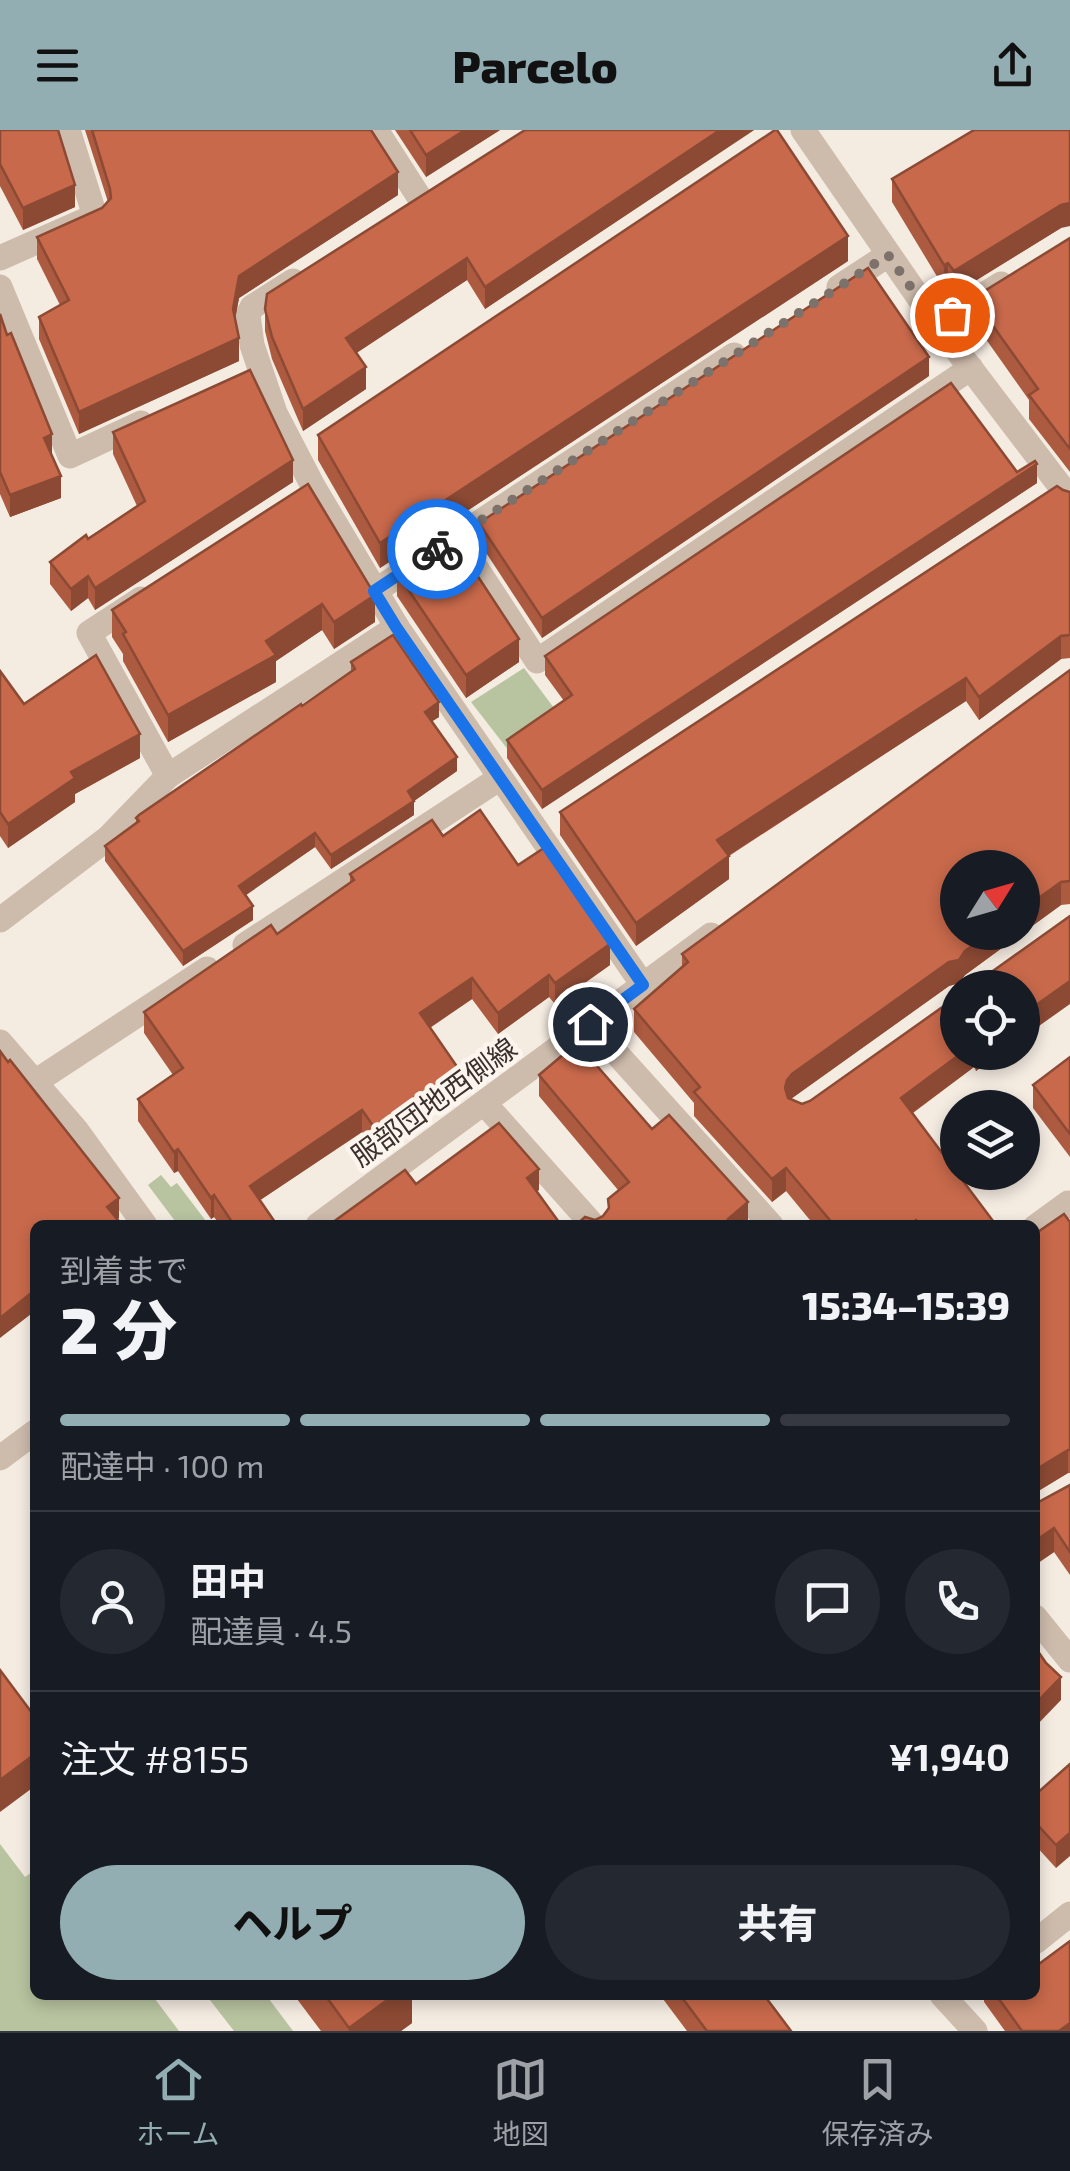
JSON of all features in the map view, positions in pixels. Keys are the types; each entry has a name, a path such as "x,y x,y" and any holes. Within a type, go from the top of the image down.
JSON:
{"street":[{"path":"0,258 95,216 68,130"},
{"path":"376,130 420,200"},
{"path":"803,130 1058,494"},
{"path":"822,298 888,255"},
{"path":"320,264 252,307 248,315 251,373 275,413 305,450 306,493 500,778 545,825 643,985"},
{"path":"937,324 1020,273"},
{"path":"0,287 70,456 156,416"},
{"path":"374,591 755,342"},
{"path":"456,537 538,661 971,368"},
{"path":"168,776 89,633 170,581"},
{"path":"0,920 108,838 168,776 396,627"},
{"path":"35,1082 500,778"},
{"name":"服部団地西側線","path":"325,1220 738,916"},
{"path":"590,1024 766,1220"},
{"path":"0,1042 77,1131 140,1220"},
{"path":"484,1103 589,1220"},
{"path":"1040,1223 1068,1203 1070,1206"},
{"path":"0,1458 30,1436"},
{"path":"1040,1623 1070,1660"},
{"path":"1040,1935 1070,1914"},
{"path":"956,2000 975,2031"}],"green space":[{"path":"524,668 560,716 509,751 471,702"},
{"path":"161,1175 171,1187 177,1183 205,1220 174,1220 148,1185"},
{"path":"0,1844 25,1877 30,1874 30,2000 156,2000 179,2031 0,2031"},
{"path":"210,2000 270,2000 293,2031 234,2031"}],"building":[{"path":"0,130 58,130 75,185 23,208 0,164"},
{"path":"92,130 371,130 398,172 239,276 233,309 239,338 79,412 39,317 69,300 37,237 102,208 111,198"},
{"path":"410,130 465,130 426,155"},
{"path":"525,130 720,130 485,287 467,258 346,338 366,367 303,409 272,337 265,309 267,294"},
{"path":"775,130 848,236 380,543 318,435"},
{"path":"974,130 1070,130 1070,203 954,271 948,263 944,265 892,179"},
{"path":"1070,238 1070,449 1029,395 1038,389 973,298"},
{"path":"868,268 929,357 542,618 479,523"},
{"path":"0,314 52,434 44,438 61,476 10,495 0,472"},
{"path":"250,370 293,460 95,588 88,576 71,589 50,562 86,535 88,539 145,501 113,432"},
{"path":"951,383 1017,472 1035,461 1037,464 542,790 507,740 572,695 545,656"},
{"path":"308,484 375,595 334,622 322,604 266,641 276,655 168,715 112,610"},
{"path":"1057,486 1070,492 1070,635 1061,636 979,697 966,678 717,840 729,856 636,923 560,812"},
{"path":"452,537 519,639 466,675 397,573"},
{"path":"393,635 439,702 425,712 457,757 408,791 414,801 331,855 315,833 239,886 253,906 183,951 105,846 139,821 139,815 355,669 351,662"},
{"path":"96,655 140,734 71,772 75,778 8,824 0,812 0,671 24,704"},
{"path":"1070,670 1070,881 1061,882 1040,897 1040,850 940,850 940,950 966,950 959,960 949,962 792,1074 785,1088 788,1098 802,1104 810,1101 940,1009 940,1069 901,1098 940,1150 940,1190 970,1190 992,1220 830,1220 786,1168 772,1179 694,1092 700,1087 634,1009 688,962 682,954"},
{"path":"480,810 518,865 544,848 610,944 555,983 549,975 498,1013 472,978 420,1013 460,1071 376,1130 362,1110 250,1186 274,1220 231,1220 178,1149 174,1152 138,1099 183,1068 144,1012 271,925 277,934 354,880 350,874 432,820 443,836"},
{"path":"1070,916 1070,981 1040,1002 1040,970 994,970 1022,950 1040,950 1040,937"},
{"path":"577,1043 652,1129 669,1115 748,1202 729,1220 595,1220 609,1208 608,1199 629,1182 539,1075"},
{"path":"0,1051 119,1198 107,1207 118,1220 30,1220 30,1294 0,1318"},
{"path":"1070,1057 1070,1134 1040,1090 1033,1085"},
{"path":"499,1123 539,1169 527,1178 557,1220 336,1220 405,1170 416,1184"},
{"path":"1064,1214 1070,1222 1070,1450 1040,1467 1040,1231"},
{"path":"1070,1485 1070,1552 1054,1528 1040,1538 1040,1501"},
{"path":"1040,1654 1046,1663 1061,1677 1040,1699"},
{"path":"0,1670 30,1710 30,1758 0,1780"},
{"path":"1070,1764 1070,1833 1056,1845 1040,1827 1040,1791"},
{"path":"1070,1941 1070,2023 1059,2031 1022,2031 1000,2000 1040,2000 1040,1963"},
{"path":"329,2000 387,2000 349,2028"},
{"path":"684,2000 768,2000 791,2031 707,2031"}],"way so far":[{"path":"437,549 888,255 937,324 952,315"}],"route":[{"path":"437,549 374,591 643,985 590,1024"}]}
